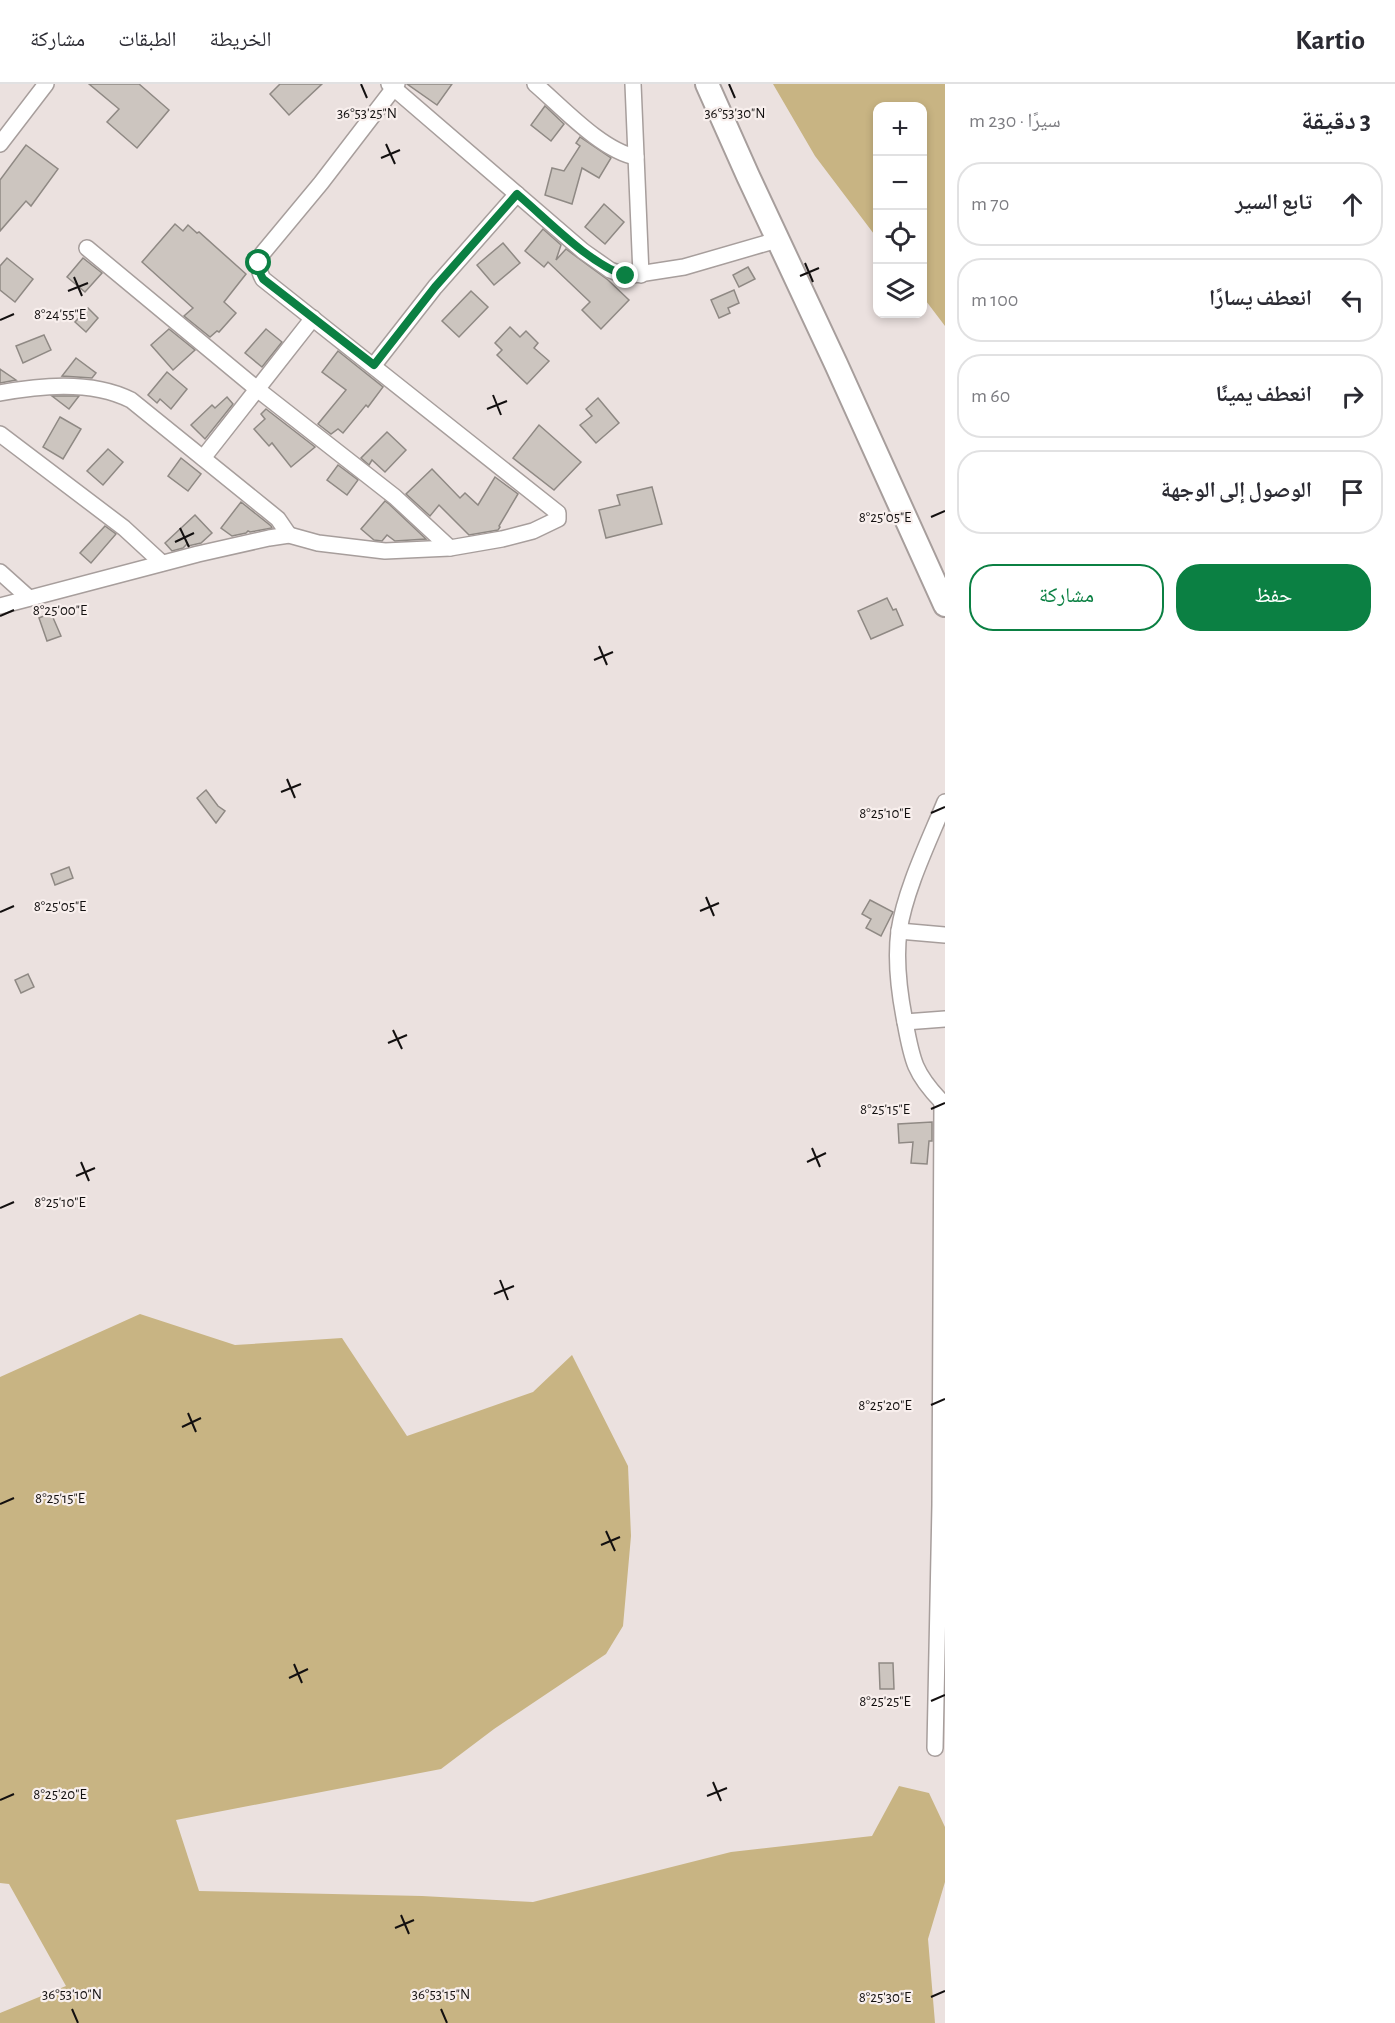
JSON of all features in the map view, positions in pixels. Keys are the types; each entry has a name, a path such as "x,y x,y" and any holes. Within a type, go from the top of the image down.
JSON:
{"main road":[{"path":"707,84 945,605"}],"street":[{"path":"0,144 46,84"},
{"path":"535,84 601,141 626,155 636,157"},
{"path":"633,84 641,275"},
{"path":"0,606 198,554 289,535 334,546 385,551 450,548 533,531 554,523 558,519 560,515 263,279 259,268 260,258 394,85 517,194 610,270 626,276 641,275 684,267 777,240"},
{"path":"374,365 435,287 517,194"},
{"path":"87,248 257,389 396,497 450,548"},
{"path":"203,458 314,318"},
{"path":"0,393 24,388 75,387 109,390 131,400 278,519 289,535"},
{"path":"0,434 115,521 162,563"},
{"path":"0,572 29,598"},
{"path":"935,1748 944,1103 925,1084 912,1059 898,987 899,931 909,894 939,835 945,802"},
{"path":"899,931 945,935"},
{"path":"905,1022 945,1019"}],"shaded area":[{"path":"773,84 945,84 945,326 927,302 927,102 873,102 873,233 815,156"},
{"path":"140,1314 235,1345 342,1338 407,1436 533,1392 572,1355 628,1466 631,1536 623,1626 606,1654 494,1729 441,1769 176,1820 199,1891 422,1896 533,1902 731,1852 872,1836 899,1786 929,1793 945,1827 945,1882 928,1939 935,2023 0,2023 0,2013 66,1986 9,1884 0,1883 0,1377"}],"building":[{"path":"89,84 139,84 169,110 137,148 107,122 119,109"},
{"path":"280,84 322,84 289,115 270,94"},
{"path":"407,84 452,84 437,105"},
{"path":"545,106 564,124 551,141 531,125"},
{"path":"580,137 611,158 599,178 582,168 572,204 545,195 552,168 564,171 580,146 576,143"},
{"path":"26,145 58,169 31,206 26,201 0,231 0,180"},
{"path":"604,204 624,222 605,244 585,227"},
{"path":"175,224 183,231 188,225 197,233 199,232 246,274 224,302 236,313 219,332 217,331 210,337 184,316 193,308 142,262"},
{"path":"543,229 561,245 556,260 566,249 608,280 629,300 601,329 582,310 590,302 548,262 544,267 525,251"},
{"path":"503,243 520,263 494,285 477,265"},
{"path":"7,258 33,279 15,302 0,290 0,266"},
{"path":"83,258 102,273 85,292 67,277"},
{"path":"748,267 755,279 739,287 733,275"},
{"path":"734,290 739,303 728,308 730,313 719,318 711,300"},
{"path":"471,291 488,307 459,337 442,321"},
{"path":"88,308 98,318 86,332 75,322"},
{"path":"510,327 520,337 526,331 538,343 534,348 549,361 527,384 497,355 502,350 495,343"},
{"path":"169,329 195,350 173,370 151,345"},
{"path":"266,329 282,342 262,367 245,353"},
{"path":"44,335 51,350 23,363 16,346"},
{"path":"338,351 383,387 368,407 366,405 343,433 338,429 331,434 318,424 346,390 322,372"},
{"path":"76,358 96,373 92,378 62,376"},
{"path":"0,369 16,380 0,383"},
{"path":"167,372 187,389 171,409 160,399 157,403 148,395"},
{"path":"52,396 79,396 69,409"},
{"path":"227,397 233,404 205,439 191,425 212,405 215,408"},
{"path":"598,398 619,423 596,443 580,425 592,416 586,409"},
{"path":"266,409 315,447 291,467 272,443 269,446 254,429 265,419 261,414"},
{"path":"60,417 81,429 63,459 43,447"},
{"path":"539,425 581,462 554,490 513,458"},
{"path":"387,432 406,450 385,472 372,460 369,465 361,458"},
{"path":"108,449 123,462 103,485 87,471"},
{"path":"181,458 201,474 188,491 168,476"},
{"path":"338,465 358,480 347,495 327,480"},
{"path":"432,469 460,498 465,493 478,505 495,477 518,494 498,530 469,535 439,505 430,516 406,494"},
{"path":"652,487 662,524 606,538 599,510 620,505 617,495"},
{"path":"385,501 426,539 395,541 387,535 382,541 374,540 361,529"},
{"path":"241,502 272,528 232,536 221,528"},
{"path":"195,515 212,533 201,543 188,546 187,544 183,548 172,551 165,543"},
{"path":"105,526 116,534 91,563 80,553"},
{"path":"887,598 893,610 896,609 903,625 871,639 858,611"},
{"path":"51,613 61,636 47,641 39,618"},
{"path":"206,790 218,806 225,811 216,823 197,798"},
{"path":"69,867 73,878 55,885 51,874"},
{"path":"870,900 893,912 881,936 866,928 871,919 862,914"},
{"path":"28,974 34,987 21,993 15,980"},
{"path":"932,1122 932,1141 929,1141 927,1164 911,1163 913,1142 899,1143 898,1124"},
{"path":"879,1663 893,1663 894,1689 880,1689"}],"route":[{"path":"259,263 263,279 374,365 435,287 517,194 584,251 610,270 626,276"}]}
